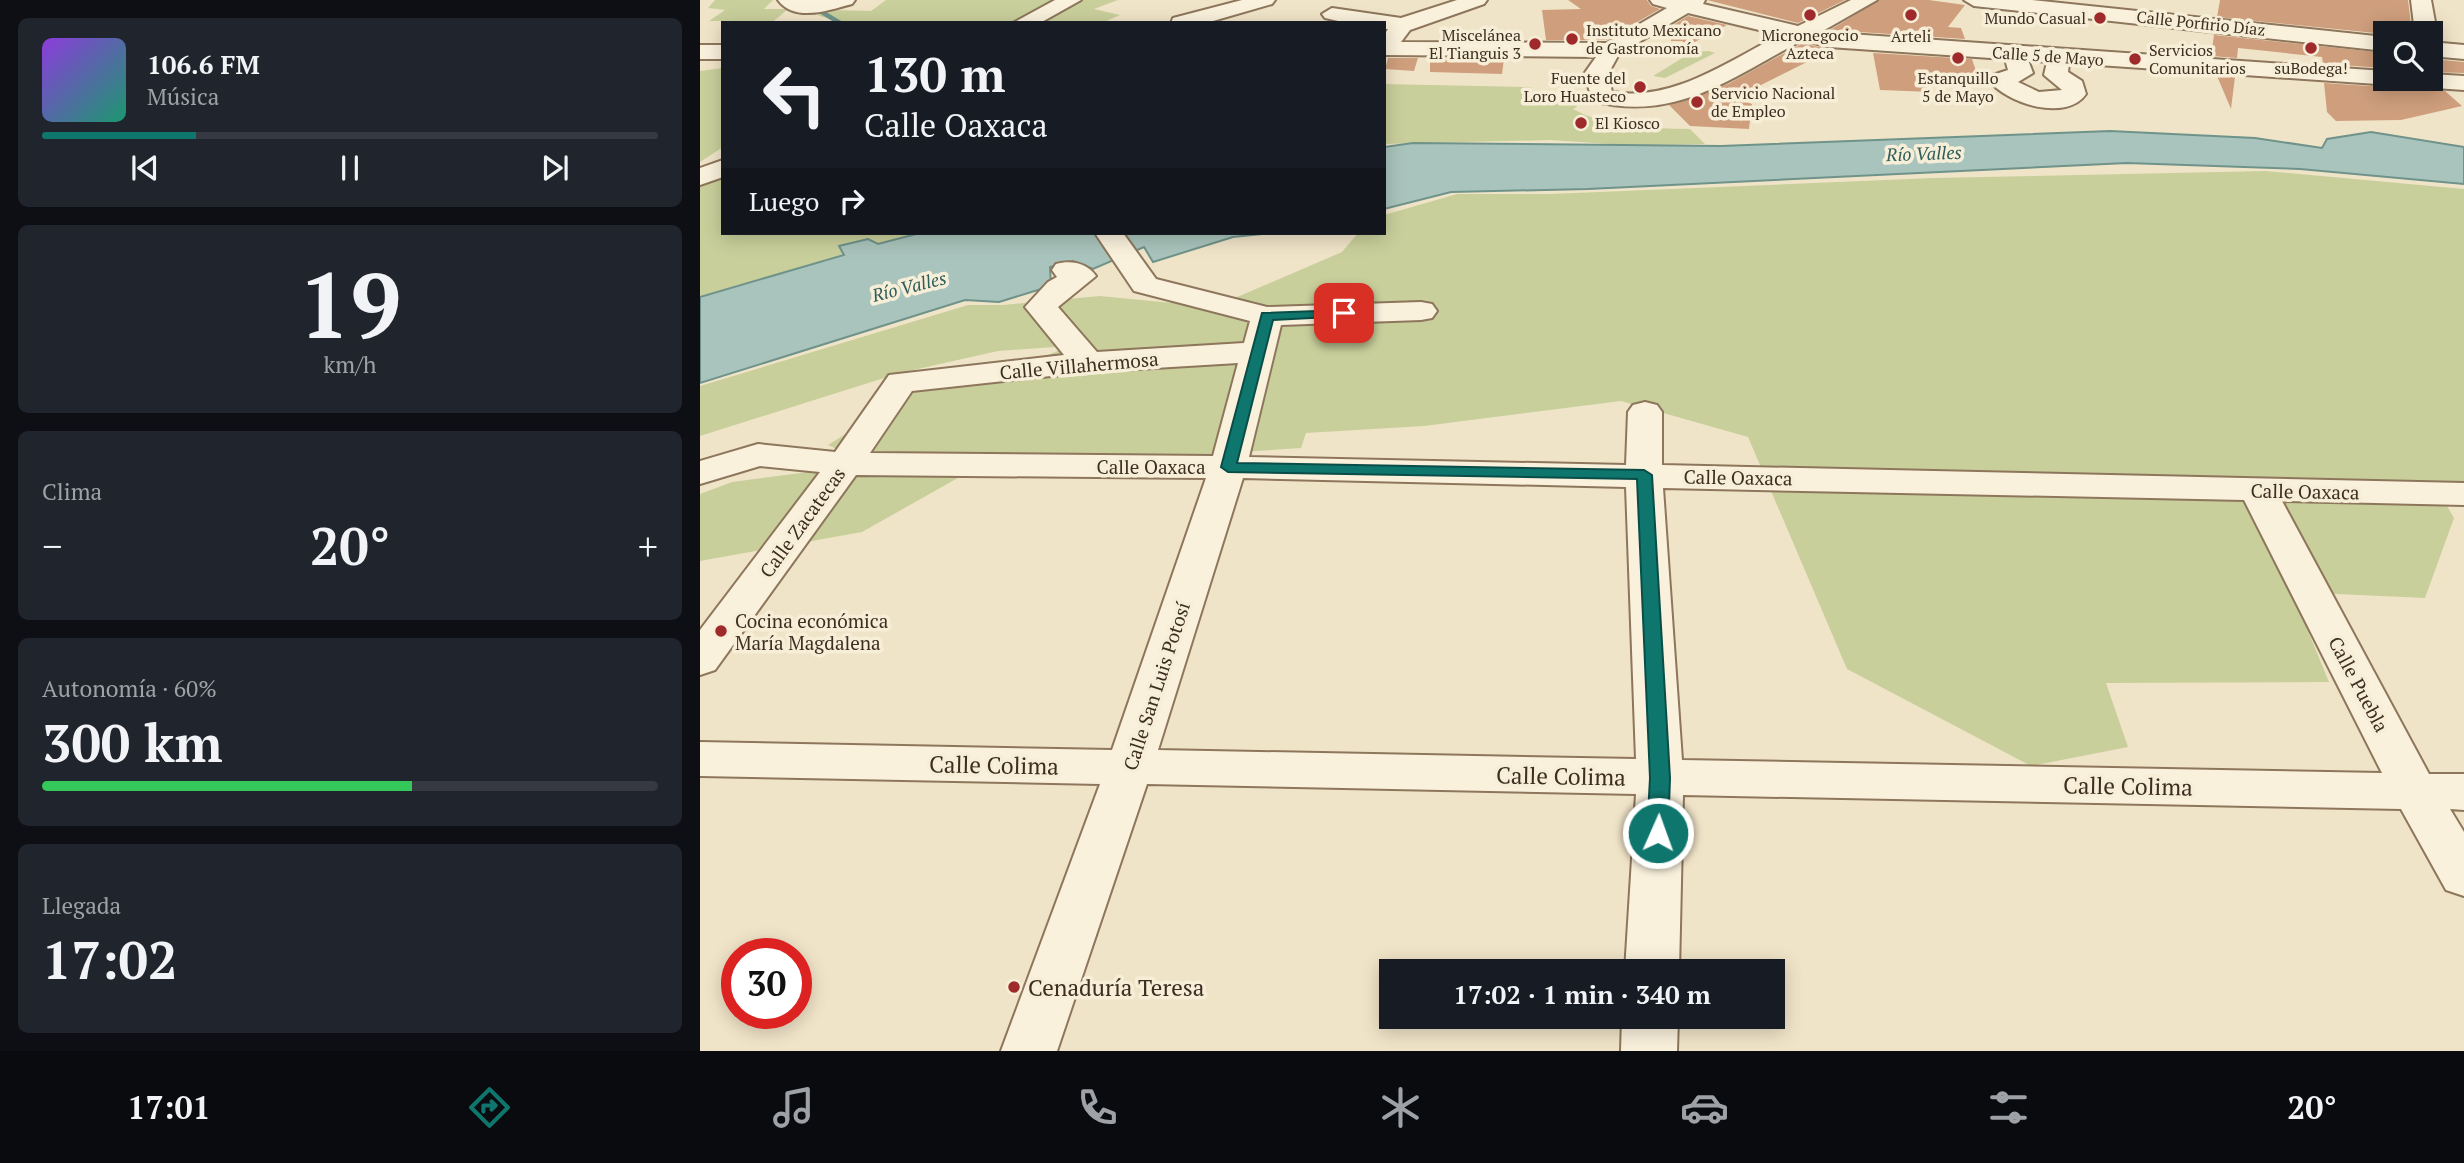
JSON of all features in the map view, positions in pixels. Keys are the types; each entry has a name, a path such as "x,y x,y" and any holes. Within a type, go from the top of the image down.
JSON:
{"street":[{"path":"829,21 801,12 803,5 845,0"},
{"path":"1027,21 1072,0"},
{"path":"1188,21 1265,0"},
{"path":"1386,22 1402,25 1477,0"},
{"name":"Calle 5 de Mayo","path":"1660,0 1690,3 1829,40 2373,77"},
{"path":"1690,3 1611,50 1595,74 1601,96 1618,101 1649,102 1676,96 1796,33 1867,0"},
{"name":"Calle Porfirio Díaz","path":"1974,0 2037,7 2065,4 2263,20 2373,42"},
{"path":"2420,0 2424,21"},
{"path":"2037,7 2020,54 2021,73 2001,80 2022,96 2049,101 2064,100 2074,94 2074,86 2056,75 2059,56"},
{"path":"1332,14 1377,21"},
{"path":"2259,70 2263,20"},
{"path":"1386,47 1402,25"},
{"path":"1386,48 1541,40 1611,50"},
{"path":"2443,50 2464,52"},
{"path":"700,52 721,52"},
{"path":"2443,82 2464,83"},
{"path":"700,177 721,169"},
{"name":"Calle Villahermosa","path":"1110,235 1145,285 1262,334"},
{"path":"1067,270 1080,276 1059,288 1041,307 1088,362"},
{"name":"Calle Villahermosa","path":"901,382 1088,362 1421,311"},
{"name":"Calle San Luis Potosí","path":"1029,1051 1129,768 1228,467 1262,334"},
{"name":"Calle Zacatecas","path":"700,660 845,464 901,382"},
{"path":"1646,412 1644,475 1660,778 1652,959"},
{"name":"Calle Oaxaca","path":"700,474 758,456 845,464 1228,467 2464,494"},
{"name":"Calle Puebla","path":"2257,490 2415,791 2464,876"},
{"name":"Calle Colima","path":"700,759 2464,792"},
{"path":"1649,1051 1650,1029"}],"green space":[{"path":"715,0 773,0 764,9 788,9 774,21 709,21 725,10 708,8"},
{"path":"886,0 1118,0 1094,9 1120,15 1106,21 836,21 817,15 832,10 871,11"},
{"path":"1692,52 1715,53 1665,78 1653,76"},
{"path":"721,68 721,148 700,162 700,71"},
{"path":"1386,84 1531,87 1524,98 1574,95 1577,107 1573,109 1587,116 1630,126 1690,129 1705,144 1625,145 1550,140 1386,144"},
{"path":"2266,171 2464,189 2464,489 2437,489 2454,518 2425,598 2292,592 2329,682 2106,683 2128,747 2031,766 1847,669 1748,437 1621,401 1424,426 1306,433 1301,448 972,470 862,532 700,561 700,494 732,482 870,464 828,445 920,387 983,383 1069,346 998,351 900,373 700,436 700,386 968,305 1003,305 1100,296 1214,307 1342,252 1356,235 1386,235 1386,214 1457,194 1550,194 1933,178"},
{"path":"721,176 721,235 912,235 878,244 840,247 844,254 700,297 700,183"}],"water":[{"name":"Río Valles","path":"2110,131 2255,138 2322,148 2327,139 2371,132 2464,147 2464,184 2300,169 2127,163 1588,189 1451,192 1386,208 1386,147 1413,143 1721,146"},
{"name":"Río Valles","path":"912,235 1253,235 1233,237 1153,262 1144,247 1093,269 1073,261 1050,267 1051,286 999,302 965,300 700,383 700,297 844,255 839,246 868,239 878,244"}],"building":[{"path":"1568,0 1647,0 1651,6 1660,9 1606,40 1546,40 1542,10 1581,9"},
{"path":"1707,0 1845,0 1798,23"},
{"name":"Arteli","path":"1879,0 1929,0 1965,5 1948,27 1961,28 1965,39 1830,30"},
{"path":"2220,0 2408,0 2411,21 2373,21 2373,33 2217,17"},
{"path":"1688,16 1727,25 1689,45 1682,41 1671,41 1670,27"},
{"path":"2214,35 2373,52 2373,67 2323,64 2322,57 2238,48 2237,58 2211,56"},
{"path":"1803,43 1831,50 1735,98 1752,104 1749,129 1690,126 1669,105 1728,84"},
{"path":"1873,53 1972,59 1978,77 1928,76 1932,92 1880,90"},
{"path":"1388,58 1418,58 1414,71 1386,69"},
{"path":"1430,58 1504,59 1502,74 1430,72"},
{"path":"2443,60 2464,62 2464,73 2443,72"},
{"path":"2217,76 2235,77 2231,109"},
{"path":"2324,83 2373,86 2373,91 2445,91 2462,106 2401,120 2336,121 2327,112"}],"waterway":[{"path":"802,0 837,21"}],"place":[{"name":"Micronegocio Azteca","path":"1810,15"},
{"name":"Arteli","path":"1911,15"},
{"name":"Mundo Casual","path":"2100,18"},
{"name":"Instituto Mexicano de Gastronomía","path":"1572,39"},
{"name":"Miscelánea El Tianguis 3","path":"1535,44"},
{"name":"suBodega!","path":"2311,48"},
{"name":"Estanquillo 5 de Mayo","path":"1958,58"},
{"name":"Servicios Comunitarios","path":"2135,59"},
{"name":"Fuente del Loro Huasteco","path":"1640,87"},
{"name":"Servicio Nacional de Empleo","path":"1697,102"},
{"name":"El Kiosco","path":"1581,123"},
{"name":"Cocina económica María Magdalena","path":"721,631"},
{"name":"Cenaduría Teresa","path":"1014,987"}],"route":[{"path":"1344,313 1267,316 1228,467 1644,475 1660,778 1658,833"}]}
